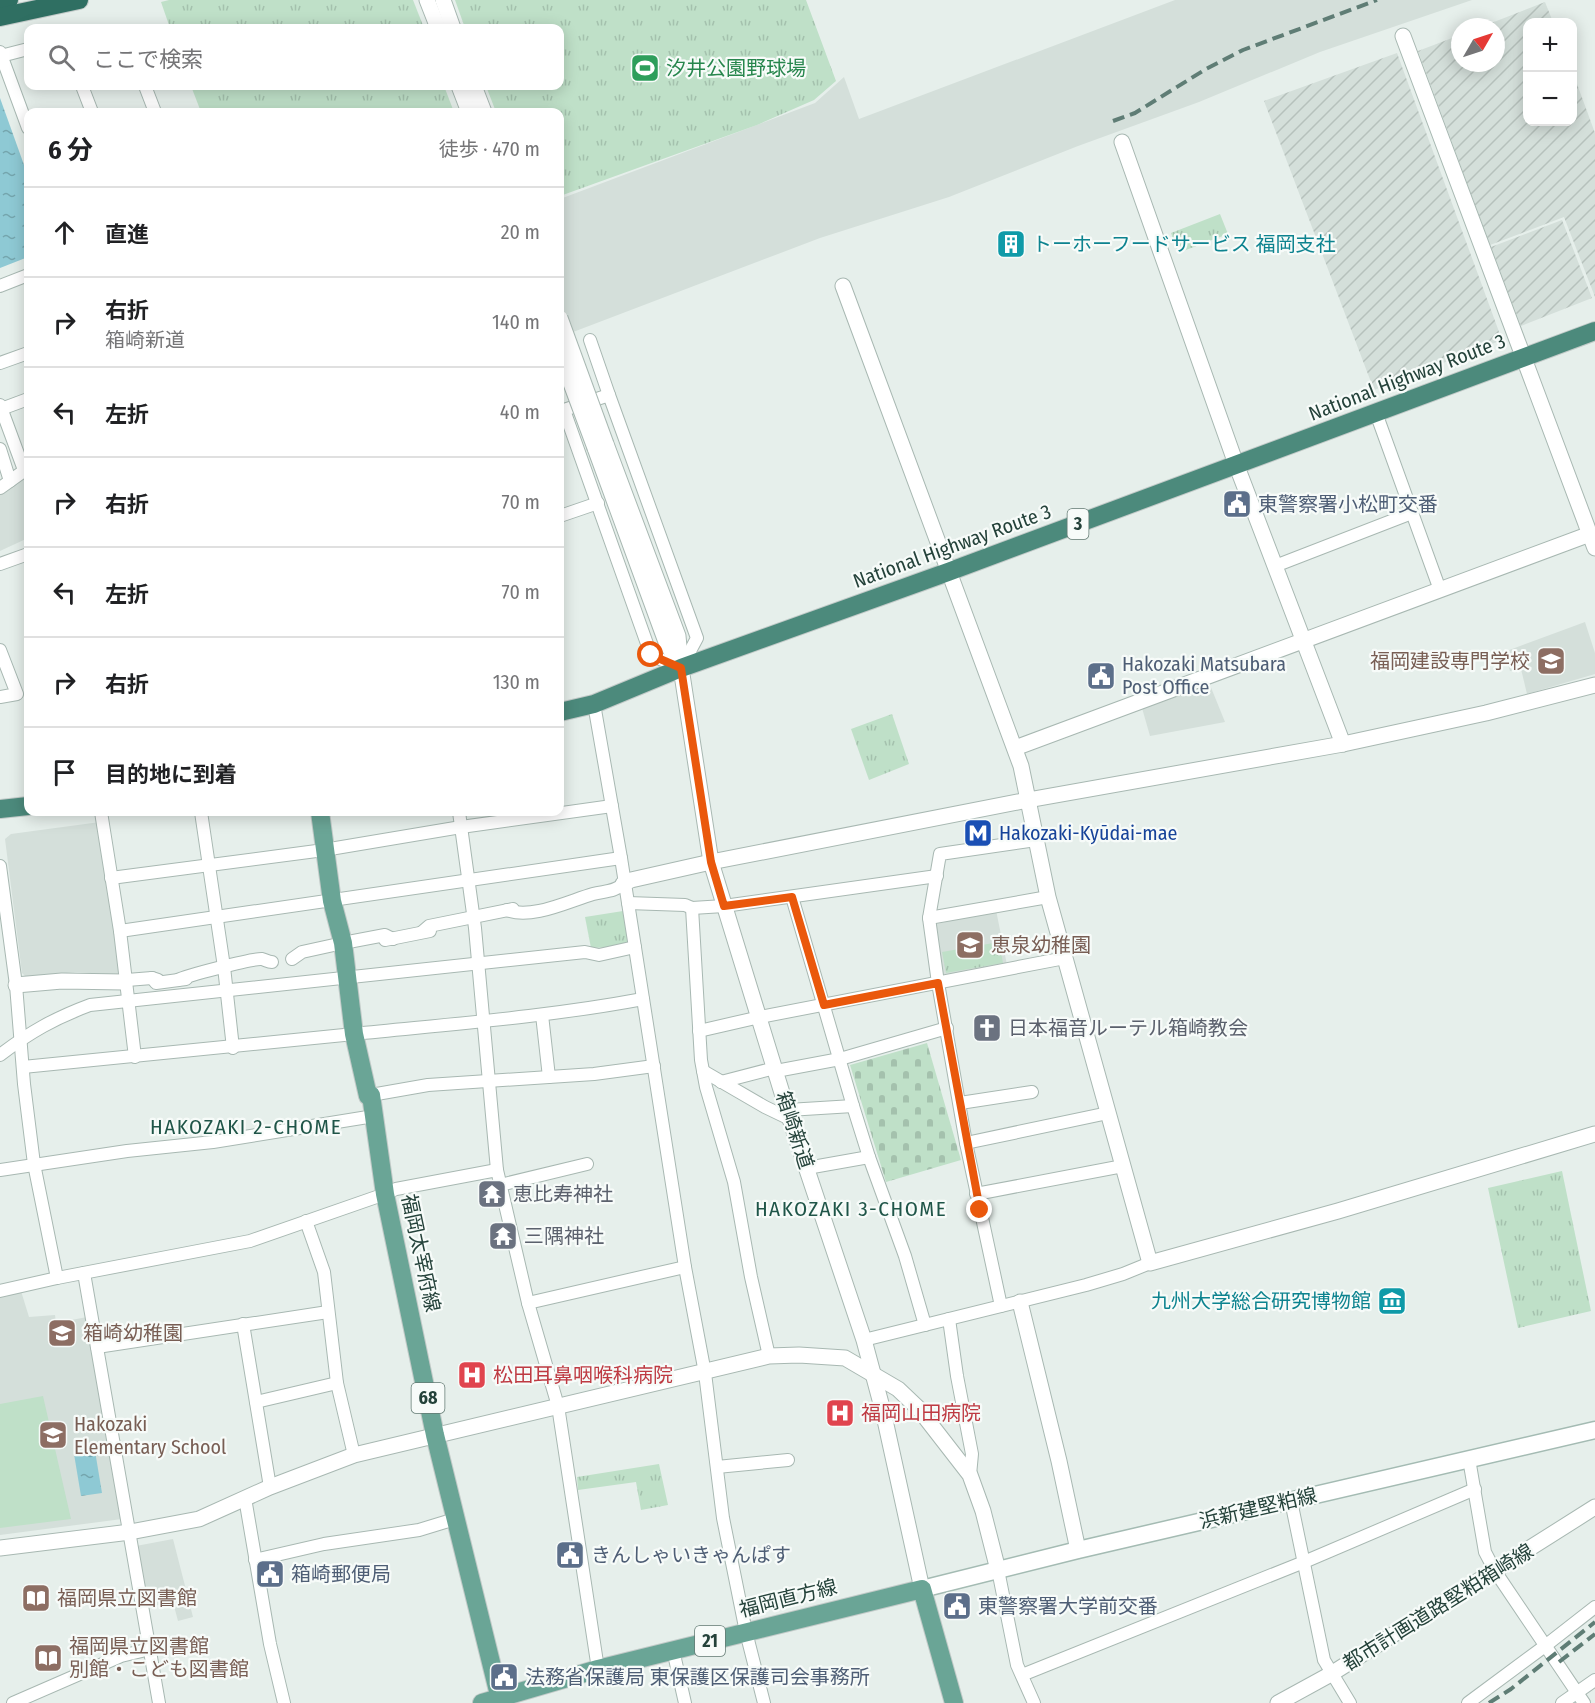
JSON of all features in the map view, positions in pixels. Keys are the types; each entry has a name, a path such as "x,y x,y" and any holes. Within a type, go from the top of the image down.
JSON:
{"highway":[{"path":"0,2 8,0"},
{"path":"0,17 79,0"},
{"name":"National Highway Route 3","path":"564,711 594,704 681,668 948,572 1595,331"},
{"path":"0,809 24,806"}],"main road":[{"name":"福岡太宰府線","path":"320,816 332,901 343,943 354,1034 368,1096 370,1095 385,1194 494,1701"},
{"name":"浜新建堅粕線","path":"922,1589 1078,1550 1595,1430"},
{"name":"福岡直方線","path":"494,1701 598,1669 922,1589"},
{"path":"922,1589 954,1703"}],"street":[{"path":"427,0 436,24"},
{"path":"443,0 452,24"},
{"path":"1015,748 1440,590 1592,541 1403,36"},
{"path":"24,50 1,54 24,117"},
{"path":"84,90 90,108"},
{"path":"147,90 153,108"},
{"path":"461,90 467,108"},
{"path":"476,90 482,108"},
{"path":"1122,142 1236,465 1343,744"},
{"path":"0,286 24,277"},
{"path":"843,286 1021,766 1048,897 1150,1263"},
{"path":"564,331 600,446"},
{"path":"564,415 598,503 651,655 681,668 698,638 590,340"},
{"path":"0,363 24,354"},
{"path":"564,363 600,446"},
{"path":"564,406 609,395"},
{"path":"24,400 1,407 24,464"},
{"path":"1376,413 1440,590"},
{"name":"箱崎新道","path":"600,446 678,636 711,862 789,1114 864,1340 922,1589"},
{"path":"0,449 5,485 24,471"},
{"path":"564,515 598,503"},
{"path":"1275,566 1412,513"},
{"path":"0,564 24,555"},
{"path":"0,650 17,694 0,697"},
{"path":"16,985 62,981 178,980 188,975 261,959 272,963 292,959 302,952 319,948 368,938 376,941 393,939 444,928 449,922 507,910 524,907 532,911 566,905 591,895 618,890 631,880 711,862 1028,800 1343,744 1486,713 1595,685"},
{"path":"594,704 621,858 623,884 628,903 685,1268 705,1373 723,1518 746,1632 764,1703"},
{"path":"564,813 612,806"},
{"path":"101,816 127,980 135,1057"},
{"path":"202,816 224,967 233,1048"},
{"path":"460,816 479,964 497,1170 528,1303 558,1406 598,1669"},
{"path":"111,878 324,850 540,816"},
{"path":"1001,1306 966,1143 929,918 940,854 1036,840"},
{"path":"120,932 621,858"},
{"path":"0,866 16,985 34,1164 57,1278"},
{"path":"628,903 685,905 692,908 724,906 937,876"},
{"path":"792,897 853,1106 905,1256 925,1325"},
{"path":"929,918 1048,897"},
{"path":"692,908 703,1071 734,1182 751,1277 769,1356"},
{"path":"0,1054 56,1018 90,1005 129,999 585,952 599,955 635,947"},
{"path":"699,1031 1065,958"},
{"path":"23,1067 483,1022 596,1008 643,999"},
{"path":"542,1015 549,1077"},
{"path":"721,1082 840,1059 947,1028"},
{"path":"370,1095 428,1085 594,1074 654,1066"},
{"path":"703,1071 766,1108 789,1114 853,1106"},
{"path":"960,1103 1032,1092"},
{"path":"966,1143 1108,1113"},
{"path":"0,1170 127,1151 213,1142 374,1116"},
{"path":"864,1340 1107,1279 1150,1263 1338,1211 1595,1134"},
{"path":"807,1168 869,1156"},
{"path":"500,1185 587,1164"},
{"path":"976,1194 1123,1166"},
{"path":"0,1291 250,1240 396,1189 497,1170"},
{"path":"306,1221 324,1272 337,1383 354,1455"},
{"path":"528,1303 685,1268"},
{"path":"84,1273 159,1703"},
{"path":"1020,1302 1078,1550"},
{"path":"97,1347 328,1312"},
{"path":"949,1319 972,1454 970,1475"},
{"path":"243,1324 270,1487"},
{"path":"0,1548 130,1532 199,1519 270,1487 354,1455 769,1356 845,1358 898,1389 918,1408 970,1475 983,1511 998,1570 1017,1665 1034,1703"},
{"path":"256,1402 337,1383"},
{"path":"1469,1459 1485,1552 1494,1571 1580,1698"},
{"path":"717,1467 788,1460"},
{"path":"1022,1676 1304,1562 1475,1489"},
{"path":"245,1498 270,1644 284,1703"},
{"path":"1291,1500 1324,1660 1350,1703"},
{"name":"都市計画道路堅粕箱崎線","path":"1278,1703 1331,1674 1595,1507"},
{"path":"255,1560 324,1544 419,1530 455,1519"},
{"path":"1468,1703 1595,1607"},
{"path":"13,1703 121,1656 150,1649"},
{"path":"673,1650 685,1703"},
{"path":"1562,1703 1580,1698 1595,1680"}],"shaded area":[{"path":"1175,0 1472,0 1320,52 1199,102 1078,146 949,197 820,238 564,335 564,197 815,103 844,77 859,119"},
{"path":"1545,2 1551,18 1523,18 1523,126 1577,126 1577,84 1595,133 1595,297 1564,217 1490,245 1418,51 1451,38 1451,72 1505,72 1504,18"},
{"path":"1397,53 1502,340 1374,390 1264,101"},
{"path":"1562,220 1592,298 1521,326 1491,247"},
{"path":"24,477 24,540 0,551 0,494"},
{"name":"福岡建設専門学校","path":"1585,622 1595,653 1595,674 1527,694 1521,669 1510,671 1504,652"},
{"path":"1210,685 1225,722 1150,736 1142,708"},
{"path":"100,822 122,971 118,975 77,972 26,977 22,973 5,839 11,834"},
{"name":"恵泉幼稚園","path":"996,910 1007,965 942,977 933,925"},
{"name":"Hakozaki Elementary School","path":"21,1291 29,1317 55,1315 56,1323 87,1317 122,1519 0,1535 0,1296"},
{"path":"173,1539 193,1617 178,1621 173,1602 148,1607 136,1546"}],"green space":[{"path":"169,0 413,0 422,24 169,24 161,2"},
{"path":"455,0 806,0 836,81 814,100 757,125 564,195 564,108 494,108 488,90 564,90 564,24 464,24"},
{"path":"193,90 446,90 452,108 199,108"},
{"path":"1220,214 1228,234 1178,253 1171,233"},
{"path":"892,714 909,764 869,780 851,729"},
{"path":"623,911 629,946 591,948 585,917"},
{"path":"999,942 1003,963 946,973 942,952"},
{"path":"927,1043 961,1160 886,1182 850,1065"},
{"path":"1562,1171 1591,1311 1518,1328 1488,1188"},
{"path":"43,1396 71,1519 0,1528 0,1404"},
{"path":"659,1464 668,1505 641,1510 636,1482 578,1490 577,1477"}],"water":[{"path":"0,98 24,165 24,259 0,268"},
{"path":"95,1451 102,1493 81,1496 74,1454"}],"railway":[{"path":"1113,121 1135,113 1206,69 1243,50 1377,0"},
{"path":"1489,1703 1511,1689 1595,1622"},
{"path":"1559,1662 1595,1634"}],"place":[{"name":"汐井公園野球場","path":"645,68"},
{"name":"トーホーフードサービス 福岡支社","path":"1011,244"},
{"name":"東警察署小松町交番","path":"1237,504"},
{"name":"福岡建設専門学校","path":"1551,661"},
{"name":"Hakozaki Matsubara Post Office","path":"1101,676"},
{"name":"Hakozaki-Kyūdai-mae","path":"978,833"},
{"name":"恵泉幼稚園","path":"970,945"},
{"name":"日本福音ルーテル箱崎教会","path":"987,1028"},
{"name":"恵比寿神社","path":"492,1194"},
{"name":"三隅神社","path":"503,1236"},
{"name":"九州大学総合研究博物館","path":"1392,1301"},
{"name":"箱崎幼稚園","path":"62,1333"},
{"name":"松田耳鼻咽喉科病院","path":"472,1375"},
{"name":"福岡山田病院","path":"840,1413"},
{"name":"Hakozaki Elementary School","path":"53,1435"},
{"name":"きんしゃいきゃんぱす","path":"570,1555"},
{"name":"箱崎郵便局","path":"270,1574"},
{"name":"福岡県立図書館","path":"36,1598"},
{"name":"東警察署大学前交番","path":"957,1606"},
{"name":"福岡県立図書館 別館・こども図書館","path":"48,1658"},
{"name":"法務省保護局 東保護区保護司会事務所","path":"504,1677"}],"district":[{"name":"HAKOZAKI 2-CHOME","path":"246,1127"},
{"name":"HAKOZAKI 3-CHOME","path":"851,1209"}],"route":[{"path":"651,655 681,668 711,862 724,906 792,897 824,1005 938,983 980,1210"}]}
